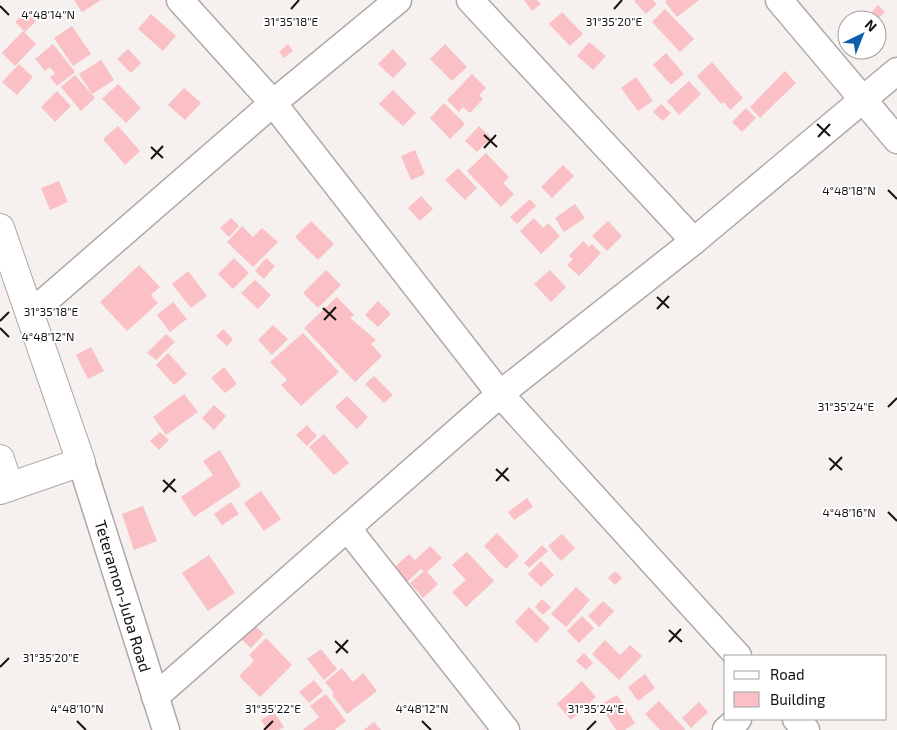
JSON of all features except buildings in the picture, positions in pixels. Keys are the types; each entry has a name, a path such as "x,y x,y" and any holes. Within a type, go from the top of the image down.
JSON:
{"main road":[{"path":"0,228 81,462 4,488 0,459"}],"street":[{"path":"180,0 273,103 500,394 737,655"},
{"path":"30,314 273,103 398,0"},
{"path":"470,0 694,241"},
{"path":"779,0 897,140"},
{"path":"154,697 500,394 694,241 897,71"},
{"name":"Teteramon-Juba Road","path":"81,462 166,730"},
{"path":"348,529 506,730"},
{"path":"726,730 737,720"},
{"path":"797,720 806,730"}]}
